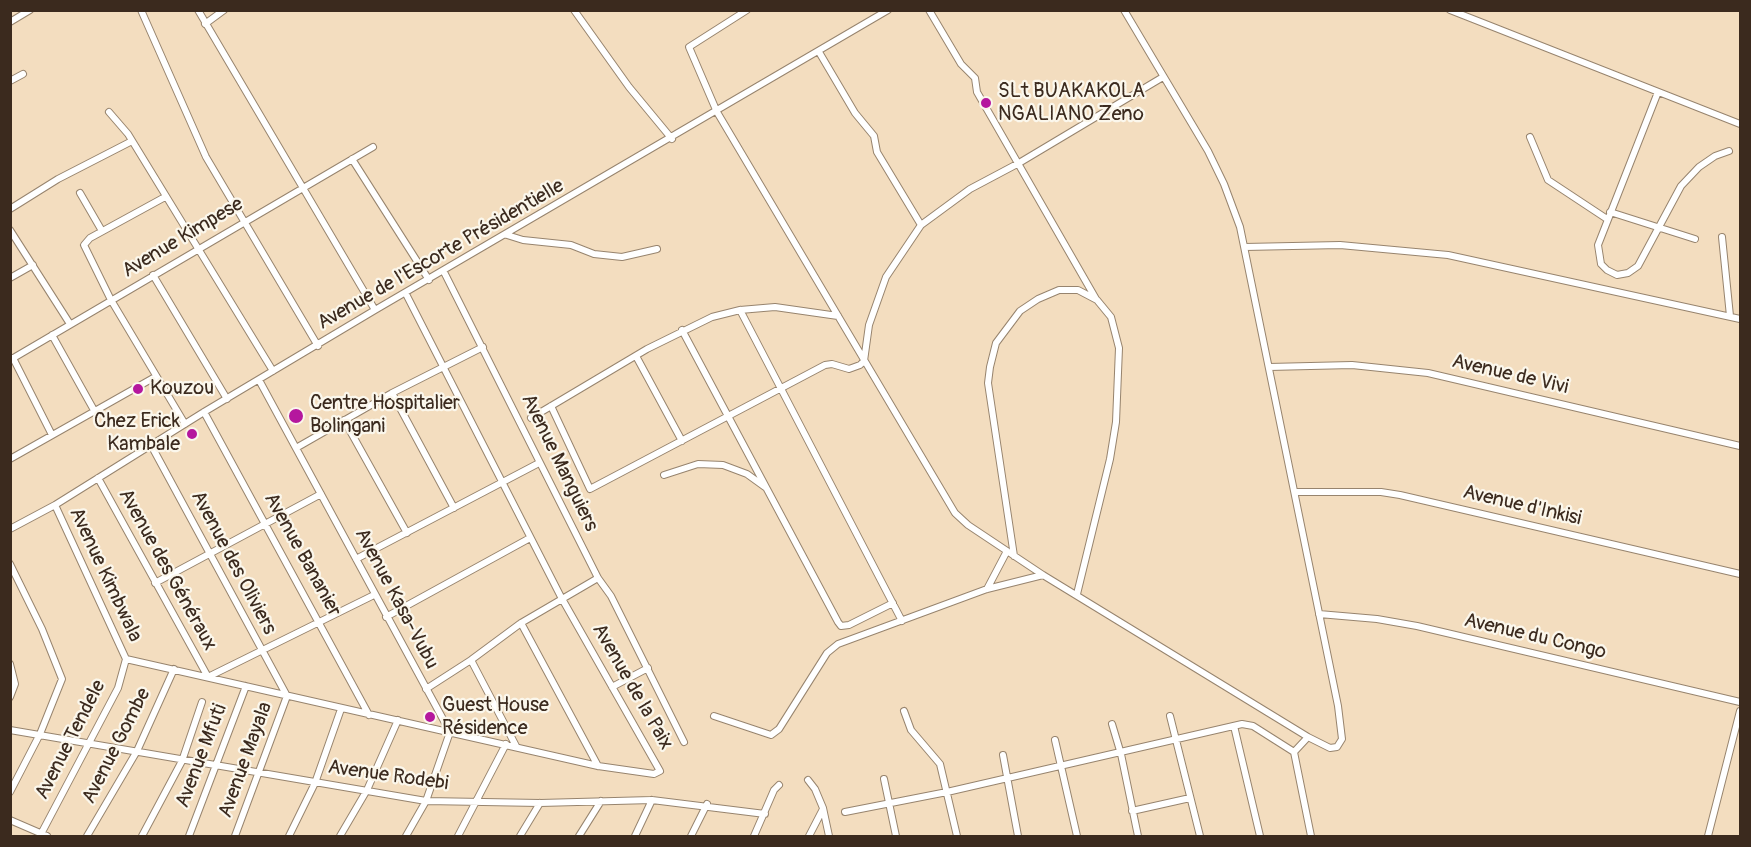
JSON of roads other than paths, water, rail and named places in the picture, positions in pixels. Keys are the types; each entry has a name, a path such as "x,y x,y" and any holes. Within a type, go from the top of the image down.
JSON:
{"street":[{"path":"10,22 30,10"},
{"path":"141,10 206,158 242,222 318,346"},
{"path":"198,10 300,188 375,310"},
{"path":"205,24 224,10"},
{"path":"574,10 629,87 672,139"},
{"path":"747,10 689,47 717,112 955,513 968,525 1043,575 1308,737 1330,748 1337,747 1342,739 1319,614 1245,248 1217,168 1124,10"},
{"name":"Avenue de l'Escorte Présidentielle","path":"10,529 55,505 184,424 375,310 672,139 888,10"},
{"path":"929,10 961,64 975,78 977,92 1097,300 1112,317 1117,331 1119,348 1116,422 1110,459 1077,594"},
{"path":"1450,10 1740,124"},
{"path":"819,52 862,123 874,136 877,152 921,225"},
{"path":"10,81 23,74"},
{"path":"864,361 869,325 886,277 921,225 956,198 1163,77"},
{"path":"1658,92 1598,245 1601,264 1617,274 1628,273 1638,266 1682,186 1707,162 1729,151"},
{"path":"109,112 132,141 273,371"},
{"path":"1530,137 1548,180 1607,219"},
{"path":"10,209 58,179 132,141"},
{"name":"Avenue Kimpese","path":"12,359 197,248 374,147"},
{"path":"352,159 429,280"},
{"path":"80,193 102,231"},
{"path":"165,197 86,241 84,250 184,424"},
{"path":"1610,212 1695,239"},
{"path":"10,230 70,324"},
{"path":"507,235 522,240 571,245 594,254 622,257 657,249"},
{"path":"1722,237 1730,316"},
{"path":"1245,248 1340,244 1448,255 1740,319"},
{"path":"10,279 33,265"},
{"name":"Avenue Manguiers","path":"444,272 597,578 611,596 684,742"},
{"path":"153,275 226,399"},
{"path":"1014,556 988,383 996,344 1020,311 1038,299 1059,290 1078,290 1097,300"},
{"name":"Avenue de la Paix","path":"126,659 598,766 654,774 660,771 561,597 406,294"},
{"path":"531,418 704,319 740,310 775,307 838,316"},
{"path":"740,310 779,389 902,621"},
{"path":"682,330 841,626 849,625 893,603"},
{"path":"52,335 95,412"},
{"path":"296,448 392,393 483,347"},
{"path":"636,356 682,441"},
{"path":"12,359 52,435"},
{"path":"551,406 590,489 825,365 832,364 849,369 864,361"},
{"name":"Avenue de Vivi","path":"1269,367 1352,365 1428,372 1740,446"},
{"path":"10,459 155,377"},
{"name":"Avenue Kasa-Vubu","path":"259,380 450,732"},
{"path":"392,393 454,508"},
{"name":"Avenue Bananier","path":"204,412 369,715"},
{"path":"344,420 407,533"},
{"name":"Avenue des Oliviers","path":"151,445 261,652 287,696"},
{"path":"356,559 539,463"},
{"path":"664,475 699,464 723,465 747,474 768,489"},
{"name":"Avenue des Généraux","path":"98,478 208,677"},
{"name":"Avenue d'Inkisi","path":"1295,492 1381,492 1400,495 1740,574"},
{"path":"155,583 321,494"},
{"name":"Avenue Kimbwala","path":"55,505 126,659"},
{"path":"386,616 530,538"},
{"path":"987,589 1007,551"},
{"path":"10,564 62,675 58,692 40,734 10,792"},
{"path":"714,716 771,735 779,729 832,648 987,589 1043,575"},
{"path":"426,689 561,597 597,578"},
{"path":"208,677 321,624 374,595"},
{"name":"Avenue du Congo","path":"1319,614 1377,619 1417,626 1740,702"},
{"path":"521,623 598,766"},
{"name":"Avenue Tendele","path":"44,835 118,688 126,659"},
{"path":"471,660 516,746"},
{"path":"10,664 15,684 10,697"},
{"path":"612,687 648,668"},
{"name":"Avenue Gombe","path":"87,837 137,751 174,669"},
{"name":"Avenue Mfuti","path":"189,837 246,686"},
{"name":"Avenue Mayala","path":"236,837 287,696"},
{"path":"142,837 182,761 202,702"},
{"path":"289,837 315,783 341,709"},
{"path":"904,711 911,730 940,764 957,837"},
{"path":"1708,837 1740,711"},
{"path":"1170,716 1200,837"},
{"path":"340,837 368,790 398,720"},
{"path":"1112,724 1121,754 1138,837"},
{"path":"1234,726 1260,837"},
{"path":"844,812 1121,754 1234,726 1252,726 1294,752 1311,837"},
{"name":"Avenue Rodebi","path":"10,730 426,801 540,803 652,800 707,804 765,813"},
{"path":"406,837 426,801 450,732"},
{"path":"1294,752 1308,737"},
{"path":"1055,740 1063,766 1077,837"},
{"path":"458,837 506,744"},
{"path":"1003,755 1018,837"},
{"path":"884,779 896,837"},
{"path":"808,780 815,789 823,808 829,837"},
{"path":"754,837 774,790 779,785"},
{"path":"1132,811 1190,798"},
{"path":"635,837 652,800"},
{"path":"579,837 601,801"},
{"path":"520,837 540,803"},
{"path":"691,837 707,804"},
{"path":"810,837 823,808"},
{"path":"10,820 44,835"}],"place":[{"name":"SLt BUAKAKOLA NGALIANO Zeno","path":"986,103"},
{"name":"Kouzou","path":"138,389"},
{"name":"Centre Hospitalier Bolingani","path":"296,416"},
{"name":"Chez Erick Kambale","path":"192,434"},
{"name":"Guest House Résidence","path":"430,717"}]}
